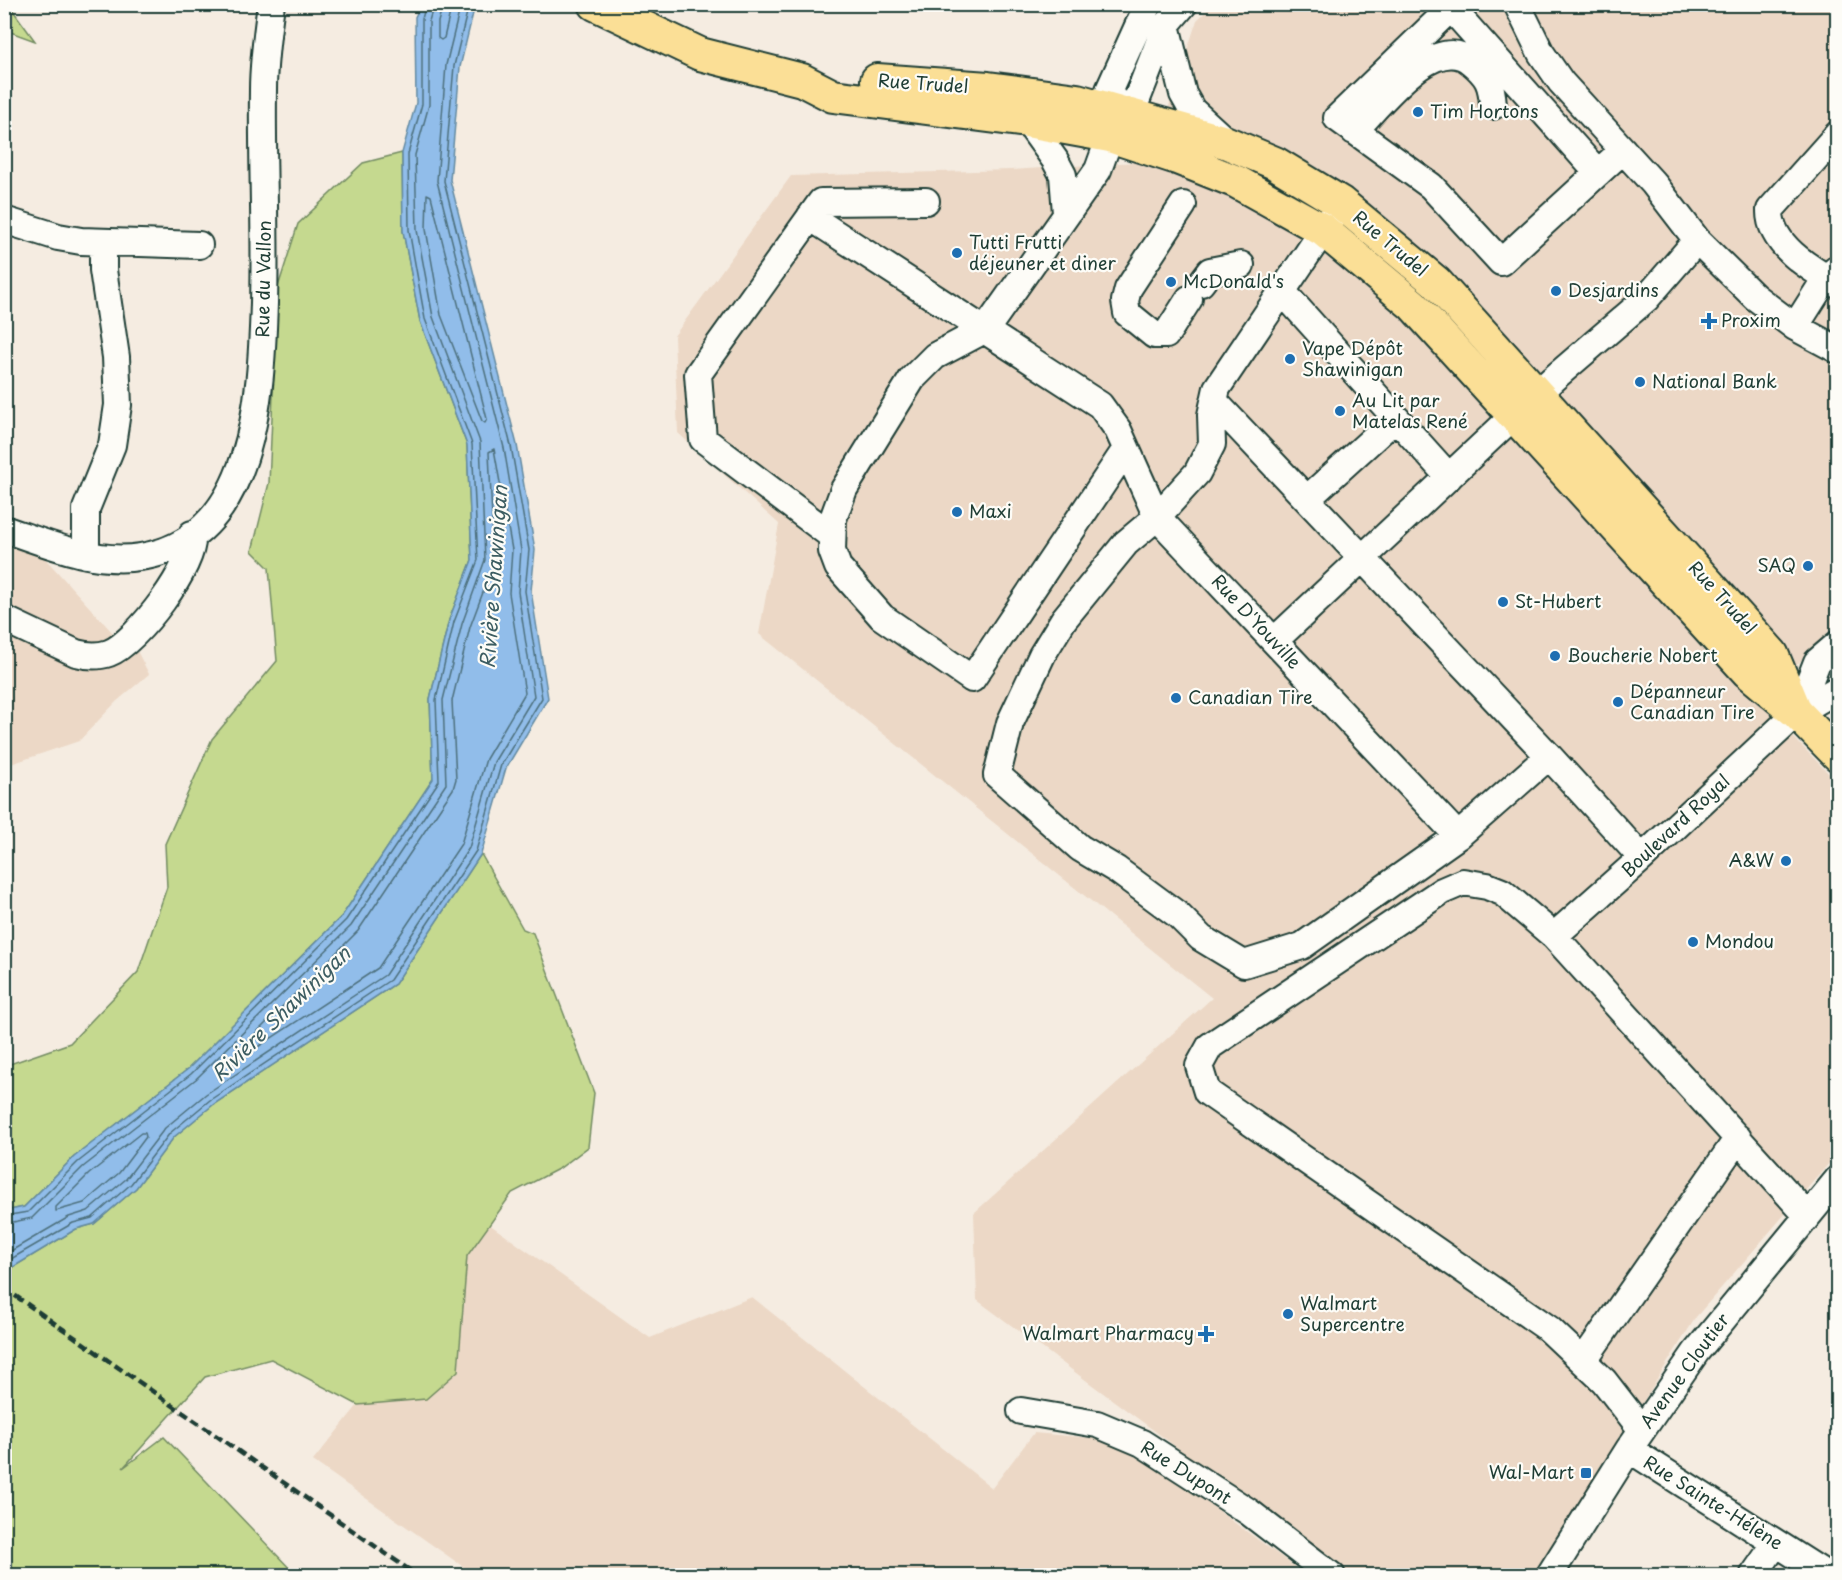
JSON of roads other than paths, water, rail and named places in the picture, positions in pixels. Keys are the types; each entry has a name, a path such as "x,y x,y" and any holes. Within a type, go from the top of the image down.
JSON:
{"main road":[{"name":"Rue Trudel","path":"595,4 700,54 802,80 833,96 1027,121 1114,124 1229,144 1275,164 1341,203 1436,282 1772,654 1797,713"},
{"name":"Rue Trudel","path":"802,80 852,78 988,88 1077,100 1114,124 1177,158 1237,182 1323,230 1413,304 1748,672 1797,713 1838,756"}],"street":[{"name":"Rue du Vallon","path":"4,529 86,555 113,558 142,557 171,548 192,534 214,514 233,485 249,445 258,401 265,275 262,89 271,4"},
{"path":"1114,124 1109,90 1148,4"},
{"path":"1126,449 972,679 882,616 838,567 832,551 833,519 844,489 912,379 935,356 986,329 1098,170 1114,124 1137,99 1166,25 1185,4"},
{"path":"1517,4 1541,53 1561,82 1654,184 1697,240 1755,297 1795,327 1838,350"},
{"path":"1598,173 1453,6 1337,118 1431,186 1501,262 1598,173 1623,150"},
{"path":"1166,25 1181,90 1191,110 1229,144"},
{"path":"1354,131 1424,61 1447,52 1464,55 1487,76 1492,87 1492,106"},
{"path":"1027,121 1063,175 1066,213"},
{"path":"1795,327 1834,277 1780,242 1770,221 1770,210 1838,134"},
{"path":"832,536 703,439 698,374 821,202 926,201"},
{"path":"1341,203 1217,388 1211,415 1212,444 1197,473 1157,517 1126,543 1064,619 1042,655 1010,723 997,776 1080,848 1117,870 1178,915 1201,938 1244,964 1302,946 1458,836 1549,756"},
{"path":"1183,205 1128,289 1125,301 1127,313 1154,336 1166,336 1210,271 1241,265"},
{"name":"Rue D'Youville","path":"810,217 1100,405 1109,415 1157,517 1458,836"},
{"path":"4,220 67,239 103,243 199,245"},
{"path":"1274,641 1538,393 1646,299 1697,240"},
{"path":"86,555 86,509 112,445 118,405 116,357 103,270 103,243"},
{"path":"1282,291 1449,477"},
{"path":"1214,401 1549,756 1642,858"},
{"path":"1306,499 1396,418"},
{"path":"4,619 76,653 95,656 109,653 131,637 174,585 192,552 192,534"},
{"name":"Boulevard Royal","path":"1797,713 1817,662 1838,644"},
{"name":"Boulevard Royal","path":"1554,936 1642,858 1797,713 1838,689"},
{"path":"1635,1440 1605,1381 1549,1329 1206,1092 1199,1066 1210,1046 1442,891 1463,882 1487,886 1502,892 1554,936 1807,1215"},
{"path":"1583,1361 1738,1138"},
{"name":"Avenue Cloutier","path":"1549,1575 1635,1440 1696,1352 1838,1179"},
{"name":"Rue Dupont","path":"1022,1411 1097,1424 1142,1443 1249,1512 1332,1575"},
{"name":"Rue Sainte-Hélène","path":"1635,1440 1776,1543 1828,1575"},
{"path":"1753,1575 1776,1543"}],"water":[{"name":"Rivière Shawinigan","path":"421,5 475,5 460,67 450,180 517,445 535,550 531,591 548,698 506,768 481,854 395,984 214,1104 174,1137 136,1188 94,1224 76,1229 5,1272 5,1211 24,1207 74,1157 188,1069 342,916 433,779 430,699 449,620 472,560 467,445 420,321 403,231 402,153 416,103 415,17"}],"railway":[{"path":"4,1288 418,1576"}],"place":[{"name":"Tim Hortons","path":"1418,112"},
{"name":"Tutti Frutti déjeuner et diner","path":"957,253"},
{"name":"McDonald's","path":"1171,282"},
{"name":"Desjardins","path":"1556,291"},
{"name":"Proxim","path":"1709,321"},
{"name":"Vape Dépôt Shawinigan","path":"1290,359"},
{"name":"National Bank","path":"1640,382"},
{"name":"Au Lit par Matelas René","path":"1340,411"},
{"name":"Maxi","path":"957,512"},
{"name":"SAQ","path":"1808,566"},
{"name":"St-Hubert","path":"1503,602"},
{"name":"Boucherie Nobert","path":"1555,656"},
{"name":"Canadian Tire","path":"1176,698"},
{"name":"Dépanneur Canadian Tire","path":"1618,702"},
{"name":"A&W","path":"1786,861"},
{"name":"Mondou","path":"1693,942"},
{"name":"Walmart Supercentre","path":"1288,1314"},
{"name":"Walmart Pharmacy","path":"1206,1334"},
{"name":"Wal-Mart","path":"1586,1473"}]}
